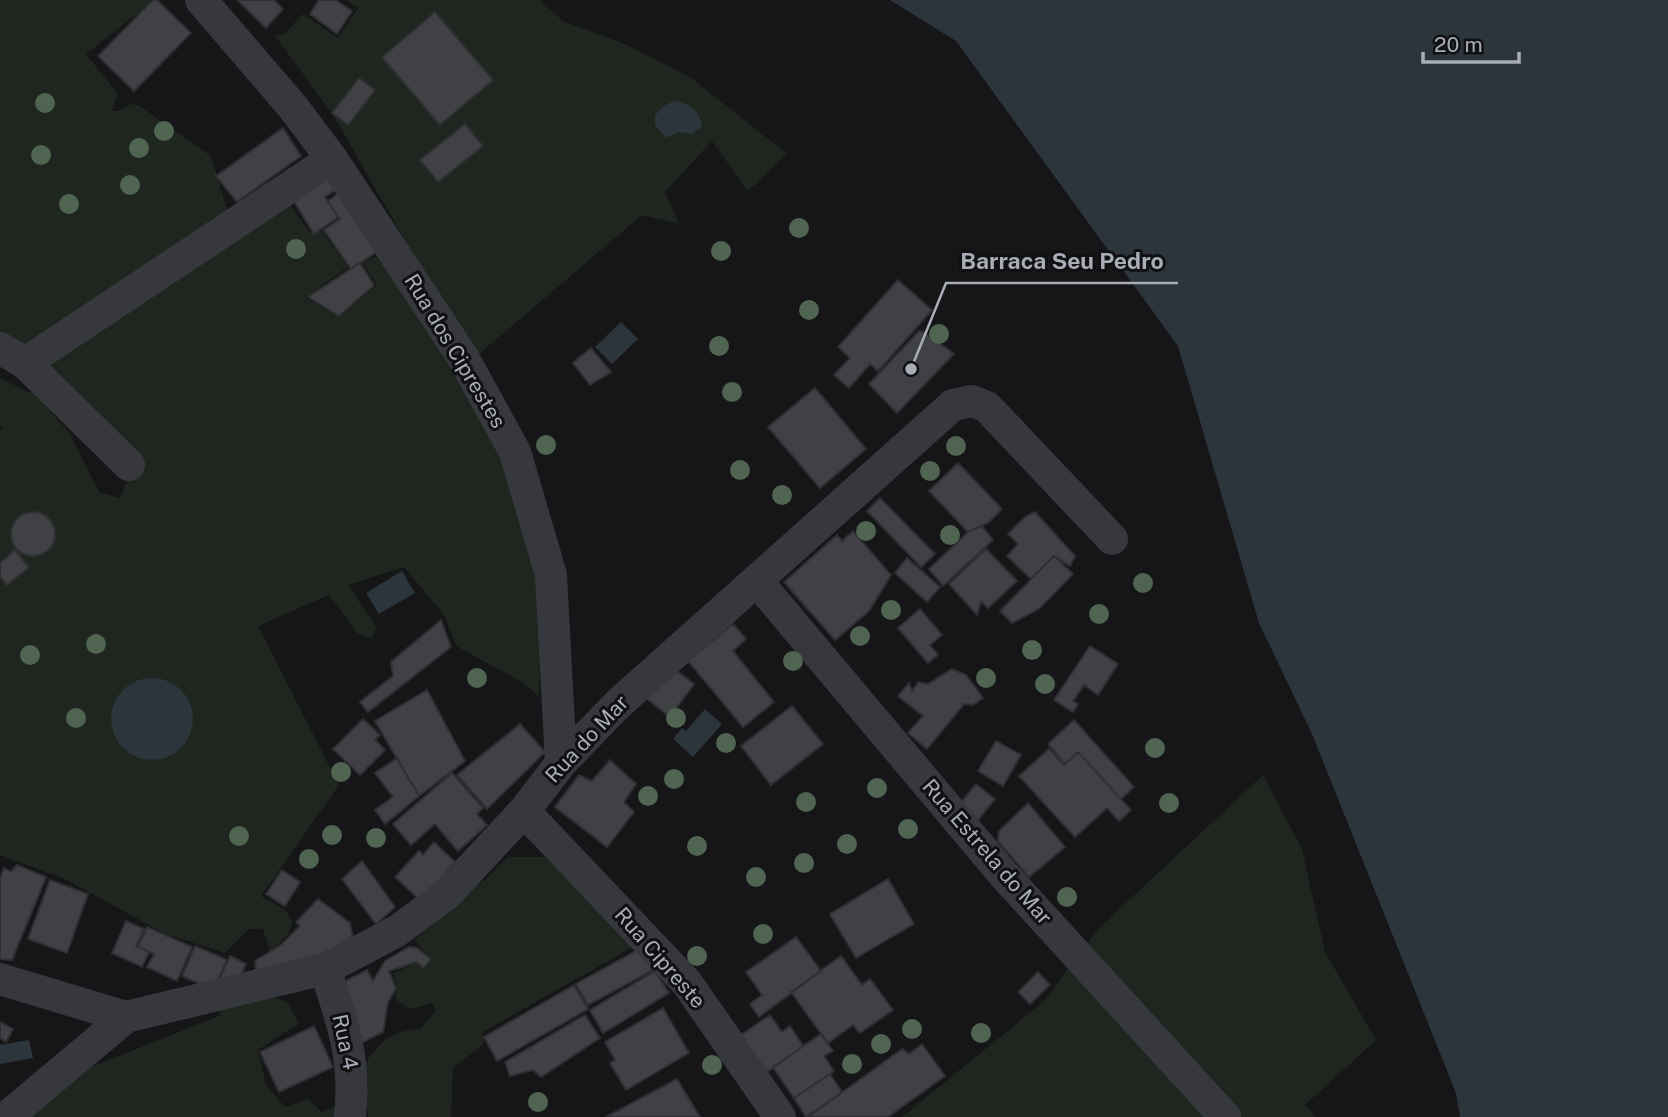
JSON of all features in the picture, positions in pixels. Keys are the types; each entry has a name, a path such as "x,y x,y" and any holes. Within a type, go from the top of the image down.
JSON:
{"street":[{"name":"Rua dos Ciprestes","path":"201,0 292,106 332,159 464,359 515,452 551,575 561,763"},
{"path":"129,465 12,356 332,159"},
{"name":"Rua do Mar","path":"7,1117 127,1017 325,969 397,931 447,894 524,811 561,763 618,704 953,405 972,401 987,407 1112,539"},
{"name":"Rua Estrela do Mar","path":"757,581 1004,875 1225,1117"},
{"name":"Rua Cipreste","path":"524,811 687,983 780,1117"},
{"name":"Rua 4","path":"325,969 348,1039 353,1089 350,1117"},
{"path":"0,979 127,1017"}],"shaded area":[{"path":"0,0 150,0 151,3 86,54 118,94 111,111 119,111 129,104 138,105 211,156 230,220 35,349 0,337"},
{"path":"346,0 540,0 563,21 627,45 690,77 787,154 748,191 712,141 665,192 679,224 642,215 473,359 332,113 275,36 284,34 303,14 338,38 358,8"},
{"path":"890,0 1668,0 1668,1117 1460,1117 1456,1093 1312,734 1259,623 1178,346 956,41"},
{"path":"675,101 694,110 702,127 692,134 678,132 666,138 655,125 655,115 665,105"},
{"path":"285,198 310,233 322,231 348,267 305,298 339,317 377,285 362,263 386,252 512,456 541,570 539,696 518,680 456,646 444,615 404,567 348,585 377,628 371,639 357,633 329,595 258,626 339,785 261,896 284,909 293,921 288,935 270,951 263,929 249,929 225,953 165,934 65,879 0,855 0,431 4,427 0,426 0,378 35,395 69,432 99,492 120,498 133,466 40,367"},
{"path":"621,322 638,339 612,364 595,347"},
{"path":"402,571 415,593 379,614 366,593"},
{"path":"152,678 168,681 181,690 190,703 193,719 190,735 181,748 168,757 152,760 136,757 123,748 114,735 111,719 114,703 123,690 136,681"},
{"path":"705,709 722,724 693,757 673,739 682,728 686,731"},
{"path":"1263,775 1302,849 1325,952 1376,1040 1305,1105 1316,1117 902,1117 1043,1002 1099,928"},
{"path":"508,857 553,857 642,942 483,1032 483,1044 453,1068 451,1117 368,1117 366,1097 357,1074 383,1042 398,1033 420,1029 436,1011 432,1003 410,1009 395,999 397,989 393,973 416,963 425,970 432,959 414,940 447,912 456,898 485,880"},
{"path":"263,993 287,1002 299,1023 258,1050 266,1085 285,1107 308,1099 322,1112 336,1105 339,1117 28,1117 84,1070 219,1016 222,998"},
{"path":"29,1040 33,1058 0,1064 0,1045"}],"building":[{"path":"153,0 157,0 191,33 134,91 98,56"},
{"path":"237,0 274,0 283,9 266,28"},
{"path":"319,0 336,0 352,11 337,34 310,14"},
{"path":"435,12 493,80 440,125 382,57"},
{"path":"359,78 375,90 348,125 332,113"},
{"path":"465,124 483,146 438,182 420,160"},
{"path":"283,128 301,156 237,202 216,176"},
{"path":"336,173 343,185 325,197 338,217 314,234 292,198"},
{"path":"345,188 383,248 351,269 324,230 340,219 328,201"},
{"path":"360,263 374,285 339,316 308,297"},
{"path":"898,280 932,310 878,371 870,364 849,388 834,375 850,358 838,347"},
{"path":"919,331 954,354 897,413 869,384"},
{"path":"591,348 611,372 590,385 573,363"},
{"path":"815,388 866,449 820,488 768,427"},
{"path":"958,463 1002,509 988,523 968,532 929,491"},
{"path":"880,498 935,554 921,567 867,511"},
{"path":"33,512 42,513 49,518 54,525 54,543 49,550 42,555 33,556 24,555 17,550 12,543 11,534 12,525 17,518 24,513"},
{"path":"1035,512 1075,556 1070,566 1054,556 1031,579 1007,556 1018,544 1008,534 1026,516"},
{"path":"982,526 993,540 943,586 929,569 968,532"},
{"path":"853,531 891,575 869,611 835,640 784,582 837,535 842,541"},
{"path":"986,549 1017,581 988,608 981,601 977,615 949,584"},
{"path":"15,550 29,567 7,585 0,577 0,563"},
{"path":"1054,556 1073,574 1039,609 1012,623 1000,611"},
{"path":"907,558 940,587 927,602 895,573"},
{"path":"920,609 942,635 930,645 938,655 928,663 898,628"},
{"path":"441,620 451,647 368,712 360,702 393,676 391,662"},
{"path":"733,624 746,639 733,651 774,702 743,727 688,661"},
{"path":"1090,646 1118,664 1098,695 1084,685 1073,701 1078,704 1073,712 1054,700"},
{"path":"952,669 966,675 983,698 973,705 964,704 927,749 908,733 923,716 898,696 909,683 912,691 918,682 928,684"},
{"path":"677,671 694,684 670,717 645,697"},
{"path":"427,690 465,761 419,796 375,721"},
{"path":"792,706 823,744 771,785 741,746"},
{"path":"363,719 380,735 375,740 385,750 360,775 333,749"},
{"path":"1074,720 1134,787 1121,799 1078,752 1065,764 1048,744"},
{"path":"520,724 545,752 487,809 457,775"},
{"path":"996,741 1021,755 1003,786 978,771"},
{"path":"1049,749 1064,765 1078,752 1131,810 1119,821 1107,808 1075,837 1019,776"},
{"path":"397,758 419,796 385,824 375,810 393,797 375,773"},
{"path":"610,760 636,784 624,802 634,812 607,847 555,807 579,775 592,781"},
{"path":"452,773 483,808 477,814 487,825 458,851 435,824 411,845 393,824"},
{"path":"976,784 995,799 974,825 955,810"},
{"path":"1028,803 1065,847 1029,877 998,841 999,831"},
{"path":"434,842 455,862 421,901 395,877 419,851 423,855"},
{"path":"362,861 395,907 376,924 342,879"},
{"path":"17,865 46,877 12,960 0,959 0,878 4,868 11,872"},
{"path":"282,870 300,882 285,906 266,894"},
{"path":"888,879 914,924 856,958 830,914"},
{"path":"50,880 88,894 67,953 28,939"},
{"path":"318,899 350,923 353,940 322,957 256,974 255,961 282,944 300,926 296,922"},
{"path":"126,921 144,929 136,946 149,952 142,967 112,953"},
{"path":"147,927 192,947 177,981 147,967 154,954 138,947"},
{"path":"796,937 821,971 759,1017 750,1004 762,995 746,972"},
{"path":"195,946 227,960 217,982 209,988 182,976"},
{"path":"409,947 417,948 431,959 424,968 416,962 389,971 396,989 388,1002 383,1032 361,1043 333,987 367,970 373,981 385,961"},
{"path":"641,948 653,970 588,1005 576,984"},
{"path":"230,956 246,964 234,990 218,983"},
{"path":"841,956 862,985 870,979 893,1010 860,1033 853,1025 828,1043 791,992"},
{"path":"655,971 669,993 603,1033 590,1010"},
{"path":"1038,972 1050,985 1030,1004 1018,992"},
{"path":"574,985 588,1009 497,1061 484,1037"},
{"path":"663,1008 689,1053 626,1090 610,1063 615,1060 605,1042"},
{"path":"585,1015 600,1038 541,1077 533,1070 510,1076 505,1062"},
{"path":"770,1015 782,1032 790,1026 803,1046 764,1074 738,1037"},
{"path":"0,1022 13,1029 6,1042 0,1038"},
{"path":"314,1026 333,1067 279,1092 260,1052"},
{"path":"821,1034 833,1051 824,1056 834,1071 794,1098 773,1067"},
{"path":"922,1044 945,1076 888,1117 808,1117 902,1049 909,1054"},
{"path":"830,1074 842,1092 806,1117 794,1098"},
{"path":"677,1079 700,1117 606,1117"}],"place":[{"name":"Barraca Seu Pedro","path":"911,369"}]}
